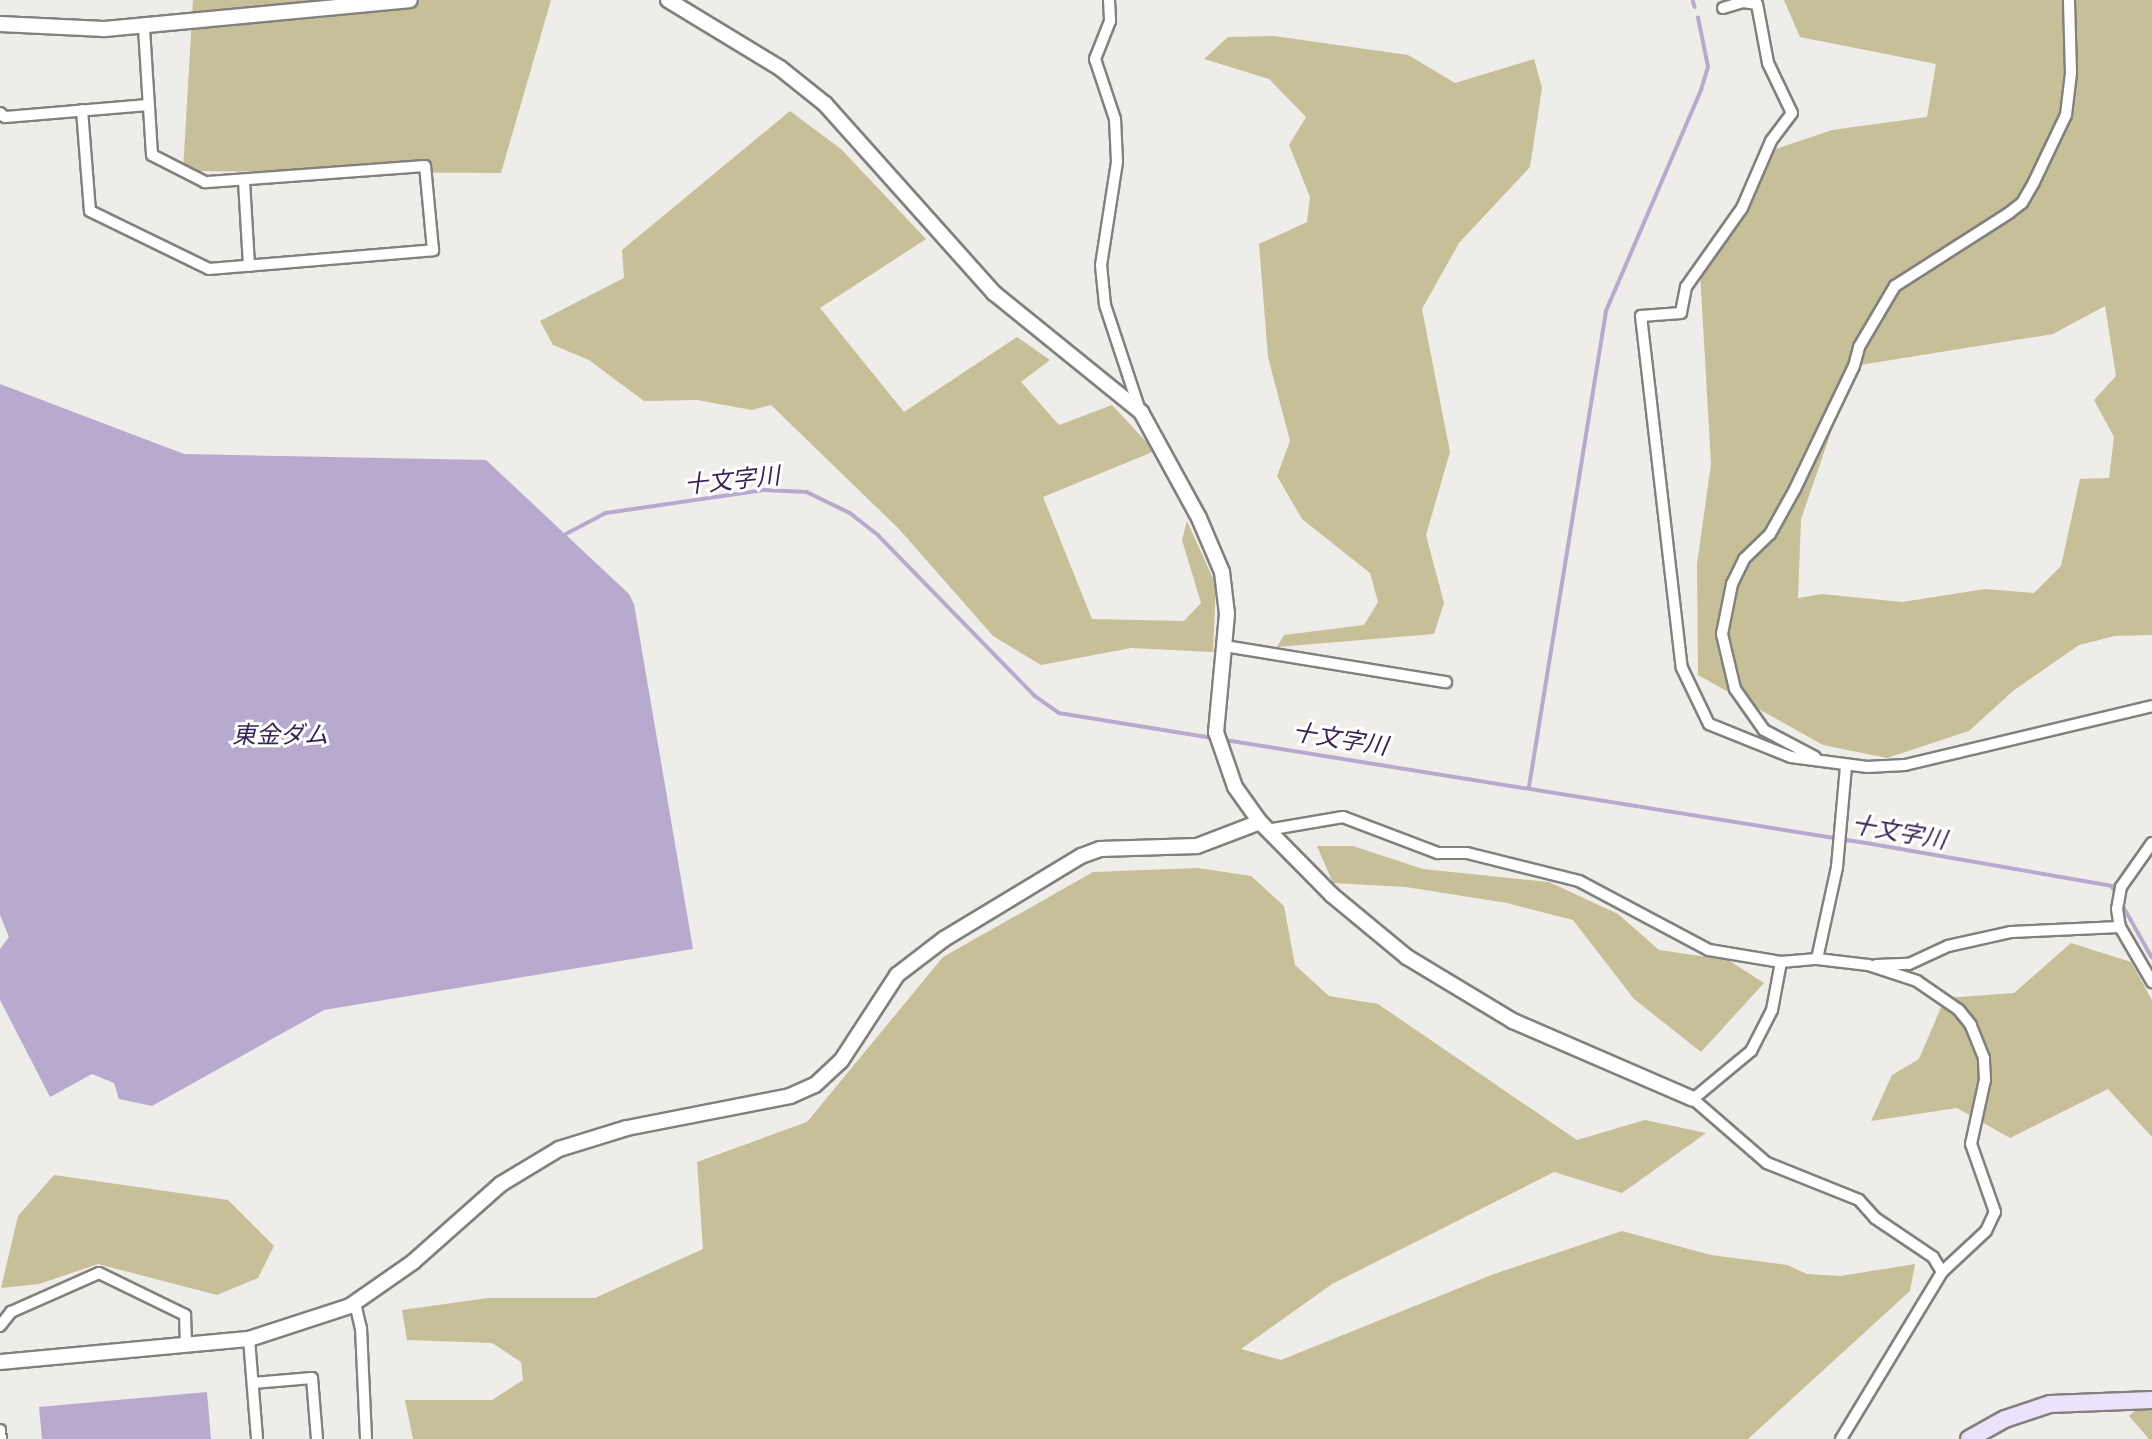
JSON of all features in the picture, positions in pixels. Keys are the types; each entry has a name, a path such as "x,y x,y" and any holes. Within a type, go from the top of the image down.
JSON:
{"main road":[{"path":"1969,1439 2005,1419 2050,1404 2152,1400"}],"street":[{"path":"0,24 144,27 410,0"},
{"path":"668,0 780,68 825,104 994,293 1141,412"},
{"path":"1109,0 1110,21 1095,59 1115,119 1117,162 1101,265 1105,305 1141,412 1199,519 1222,572 1227,614 1216,732 1235,787 1263,826 1332,895 1407,957 1513,1021 1693,1099 1768,1163 1859,1200 1875,1218 1933,1257 1942,1272"},
{"path":"1821,760 1764,730 1735,688 1722,634 1732,584 1744,559 1770,534 1795,489 1864,337 1895,286 2022,203 2066,115 2071,72 2069,0"},
{"path":"1723,8 1743,2 1757,4 1768,64 1792,113 1771,141 1742,208 1686,287 1681,313 1641,316 1682,668 1709,724 1791,757 1846,766 1905,765 2152,705"},
{"path":"82,110 90,211 209,269 433,250 425,166 205,182 152,155 144,27"},
{"path":"0,113 5,117 149,105"},
{"path":"244,181 249,266"},
{"path":"1225,646 1446,682"},
{"path":"1817,959 1837,867 1846,766"},
{"path":"0,1362 186,1342 249,1339 355,1303 413,1262 501,1184 559,1149 627,1128 790,1096 815,1085 841,1061 897,975 944,939 1081,856 1100,849 1196,846 1263,826 1343,817 1367,822 1438,853 1467,853 1579,881 1709,950 1781,961 1817,959 1868,965 1909,964 1948,946 2011,932 2120,927"},
{"path":"2152,843 2121,887 2120,927 2152,982"},
{"path":"1693,1099 1751,1051 1772,1010 1781,961"},
{"path":"1840,1439 1942,1272 1994,1221 1994,1200 1971,1144 1982,1100 1984,1058 1978,1037 1959,1010 1917,981 1868,965"},
{"path":"0,1326 10,1312 100,1273 185,1315 186,1342"},
{"path":"355,1303 361,1328 366,1439"},
{"path":"249,1339 257,1439"},
{"path":"253,1382 312,1378 317,1439"},
{"path":"0,1430 1,1439"}],"shaded area":[{"path":"193,0 551,0 501,173 183,171"},
{"path":"1784,0 2152,0 2152,635 2115,636 2079,645 2013,691 1969,731 1887,758 1823,745 1698,675 1697,564 1711,464 1700,272 1770,151 1832,130 1927,117 1936,64 1800,37","holes":["2105,306 2116,376 2094,400 2114,437 2109,478 2080,479 2061,566 2034,593 1985,589 1902,602 1822,594 1798,598 1801,519 1854,366 2053,334"]},
{"path":"1274,36 1408,55 1455,83 1534,59 1542,88 1530,167 1459,243 1422,309 1450,452 1426,535 1444,603 1434,634 1277,647 1284,635 1364,625 1378,602 1370,573 1302,519 1277,476 1290,441 1268,357 1259,244 1307,222 1310,197 1289,145 1306,117 1269,79 1204,59 1228,37"},
{"path":"790,111 841,149 926,239 820,308 904,412 1017,337 1050,360 1021,382 1059,425 1112,405 1155,451 1043,497 1092,619 1184,621 1201,603 1182,540 1187,521 1216,585 1213,652 1131,648 1041,665 993,636 899,529 771,405 752,410 697,400 644,401 589,360 553,345 540,321 624,278 622,250"},
{"path":"1317,846 1353,846 1423,869 1549,882 1618,914 1659,950 1728,960 1764,983 1701,1052 1634,999 1573,920 1507,903 1406,887 1333,883"},
{"path":"1198,868 1251,876 1284,906 1295,965 1329,996 1378,1004 1577,1140 1645,1120 1706,1133 1622,1193 1554,1172 1332,1284 1241,1349 1281,1360 1494,1274 1622,1231 1711,1255 1787,1265 1807,1274 1840,1276 1915,1264 1910,1291 1748,1439 413,1439 405,1400 492,1400 523,1380 521,1362 492,1343 407,1340 402,1310 488,1298 595,1298 703,1249 697,1162 807,1122 943,957 1093,872"},
{"path":"2071,943 2131,962 2152,1000 2152,1137 2108,1089 2010,1138 1957,1108 1871,1121 1892,1075 1919,1059 1945,998 2014,993"},
{"path":"54,1175 228,1200 274,1246 258,1278 217,1295 98,1264 39,1284 1,1288 18,1216"},
{"path":"2152,1395 2152,1439 2149,1439 2129,1416"}],"water":[{"name":"東金ダム","path":"0,384 184,454 486,460 629,594 634,604 693,949 324,1010 152,1106 119,1099 114,1083 92,1074 50,1097 0,1000 0,949 9,937 0,915"},
{"path":"207,1392 211,1439 42,1439 39,1407"}],"waterway":[{"path":"1693,0 1695,7"},
{"path":"1529,787 1606,311 1701,90 1708,67 1698,18"},
{"name":"十文字川","path":"566,534 606,513 764,490 807,492 850,513 879,536 1035,696 1059,713 1214,738"},
{"name":"十文字川","path":"1225,740 1872,844 2112,886 2117,895"},
{"name":"十文字川","path":"2122,904 2152,957"}]}
